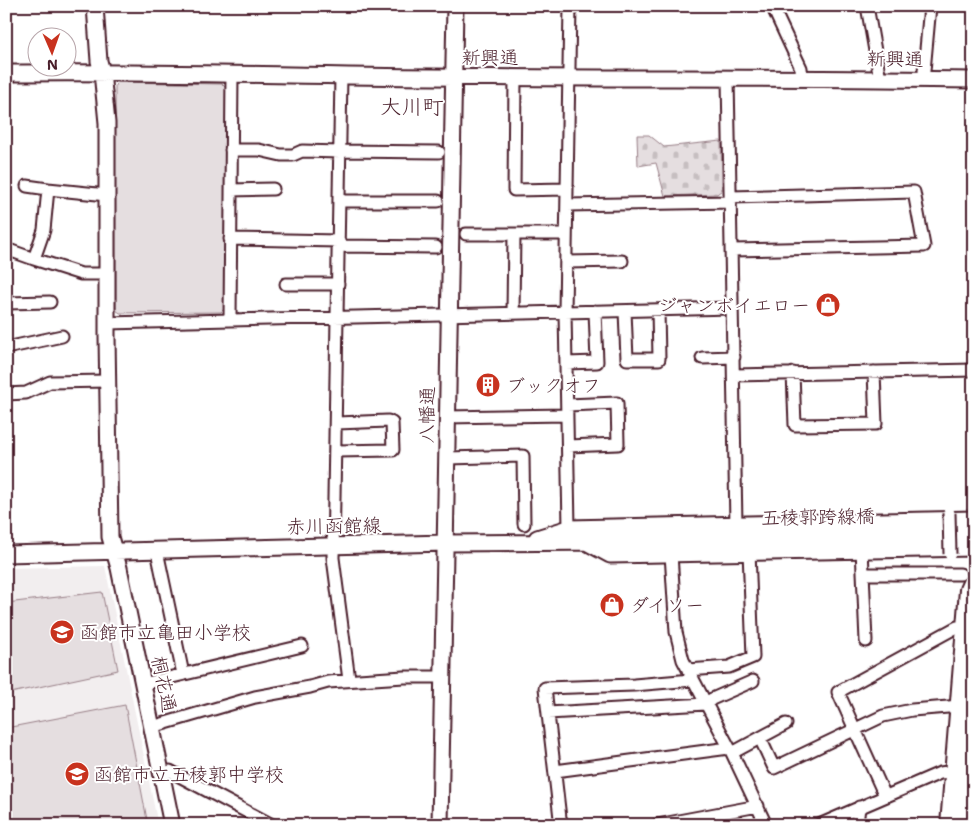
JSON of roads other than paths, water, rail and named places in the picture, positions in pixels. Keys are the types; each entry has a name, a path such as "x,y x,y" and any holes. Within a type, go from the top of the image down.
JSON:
{"highway":[{"path":"950,825 970,590 967,577"},
{"path":"966,825 974,728"}],"street":[{"name":"桐花通","path":"95,6 99,61 102,72 107,123 110,537 119,568 172,825"},
{"name":"八幡通","path":"440,825 455,6"},
{"path":"569,528 565,312 570,6"},
{"path":"772,6 801,68 802,78"},
{"path":"866,6 880,79"},
{"path":"924,71 930,6"},
{"name":"新興通","path":"6,73 102,72 341,76 974,80"},
{"path":"230,319 232,73"},
{"path":"341,76 334,558 350,680"},
{"path":"515,77 514,190 567,189"},
{"path":"728,78 736,525"},
{"path":"232,150 260,150 281,155 292,155 302,151 438,152"},
{"path":"26,186 107,195"},
{"path":"34,259 44,230 48,189"},
{"path":"231,190 273,189"},
{"path":"567,204 914,192 924,246 732,250"},
{"path":"340,201 438,201"},
{"path":"466,234 566,234"},
{"path":"513,313 514,234"},
{"path":"230,239 436,247"},
{"path":"6,249 81,274 107,274"},
{"path":"566,262 622,261"},
{"path":"286,284 338,284"},
{"path":"6,304 50,302"},
{"path":"107,323 732,308"},
{"path":"625,310 627,359 659,359 658,310"},
{"path":"566,363 597,362 595,311"},
{"path":"6,348 62,336"},
{"path":"702,358 734,357"},
{"path":"734,375 974,370"},
{"path":"793,374 795,425 876,424 874,372"},
{"path":"6,394 26,393 50,382 108,381"},
{"path":"448,417 567,410 617,404 618,444 568,446"},
{"path":"336,451 393,450 392,422 337,423"},
{"path":"446,458 523,456 524,524"},
{"path":"949,513 950,554"},
{"path":"522,543 569,528 974,519"},
{"name":"五稜郭跨線橋","path":"663,540 974,534"},
{"name":"赤川函館線","path":"6,554 446,543 663,540"},
{"path":"586,542 610,555 974,548"},
{"path":"862,549 866,641"},
{"path":"157,551 183,674"},
{"path":"563,825 560,818 545,684 634,685 729,667 753,657 749,551"},
{"path":"671,554 676,632 683,660 766,825"},
{"path":"863,574 967,577"},
{"path":"885,796 838,692 956,627"},
{"path":"143,684 302,646"},
{"path":"152,727 255,697 328,682 444,677"},
{"path":"548,713 706,704 712,699 753,681"},
{"path":"760,738 774,768 883,716 901,711 960,706"},
{"path":"555,772 730,751 786,724"},
{"path":"170,771 272,825"},
{"path":"819,825 940,773 955,771"},
{"path":"662,824 758,806"},
{"path":"857,825 859,808"}],"place":[{"name":"ジャンボイエロー","path":"828,305"},
{"name":"ブックオフ","path":"488,385"},
{"name":"ダイソー","path":"612,605"},
{"name":"函館市立亀田小学校","path":"62,632"},
{"name":"函館市立五稜郭中学校","path":"77,774"}],"district":[{"name":"大川町","path":"412,107"}]}
